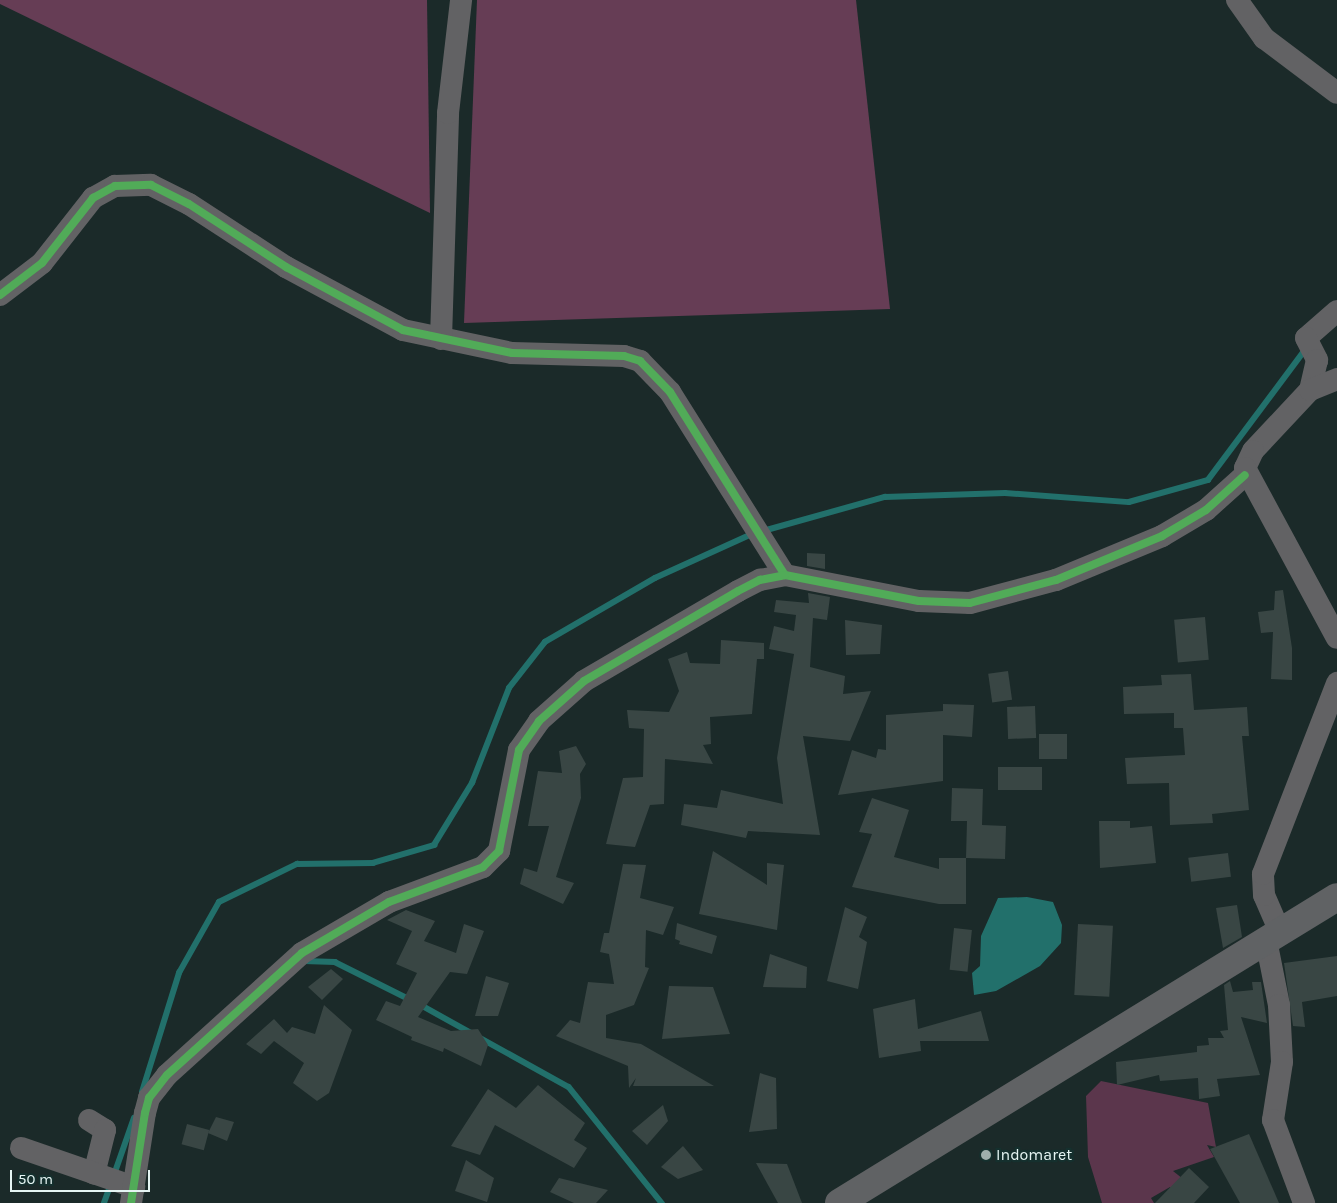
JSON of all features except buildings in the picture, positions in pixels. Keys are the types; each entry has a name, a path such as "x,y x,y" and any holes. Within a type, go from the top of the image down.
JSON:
{"main road":[{"path":"839,1203 1337,897"}],"street":[{"path":"441,339 448,112 461,0"},
{"path":"1236,0 1264,38 1337,93"},
{"path":"0,295 42,264 92,198 115,186 150,185 189,204 286,268 381,321 441,339 512,353 624,356 640,361 670,392 785,575"},
{"path":"1310,390 1317,360 1306,340 1337,311"},
{"path":"21,1148 97,1174 129,1191 149,1098 166,1075 302,953 389,902 482,867 499,850 519,750 539,722 584,681 641,646 760,580 785,575 952,604 996,599 1056,580 1162,536 1206,510 1245,475 1253,451 1310,390 1337,379"},
{"path":"1245,475 1337,638"},
{"path":"1304,1203 1273,1120 1282,1062 1273,936 1264,895 1263,874 1337,683"},
{"path":"89,1120 105,1130 97,1174"}],"shaded area":[{"path":"0,0 427,0 430,213 0,4"},
{"path":"477,0 856,0 890,309 464,323"},
{"path":"1101,1081 1208,1103 1216,1147 1207,1145 1214,1157 1173,1171 1197,1190 1179,1197 1170,1187 1151,1198 1154,1203 1102,1203 1088,1157 1086,1096"}],"water":[{"path":"1027,897 1053,902 1062,925 1061,943 1040,966 996,991 974,995 972,973 980,966 981,936 998,898"}],"waterway":[{"path":"763,531 885,497 1005,493 1129,502 1208,480 1305,350"},
{"path":"142,1092 179,973 219,902 297,864 373,863 434,845 472,783 509,688 545,642 655,578 754,533"},
{"path":"304,961 335,962 411,1000"},
{"path":"419,1004 569,1087 662,1203"},
{"path":"114,1175 134,1118"},
{"path":"104,1203 111,1184"}],"cycle path":[{"path":"0,295 42,263 93,198 115,186 151,185 189,204 286,267 403,330 512,353 624,356 640,361 670,392 785,575 919,601 970,603 1056,580 1162,536 1206,510 1245,475"},
{"path":"131,1203 149,1098 167,1075 302,953 389,902 483,867 499,851 519,750 539,721 584,681 738,591 760,580 785,575"}],"place":[{"name":"Indomaret","path":"986,1155"}]}
